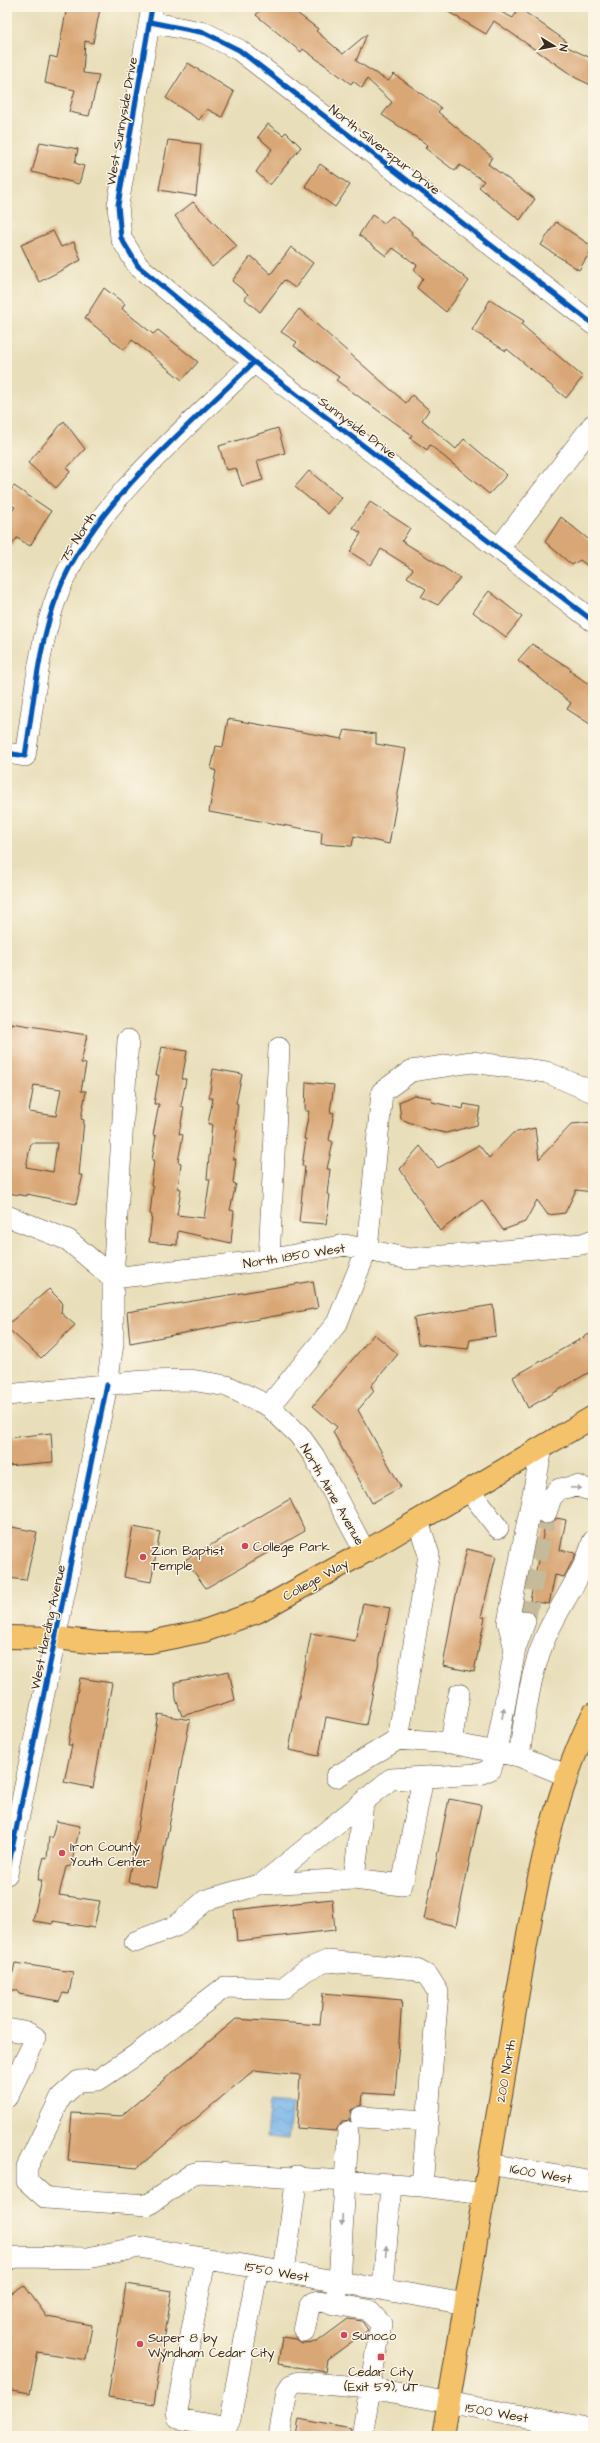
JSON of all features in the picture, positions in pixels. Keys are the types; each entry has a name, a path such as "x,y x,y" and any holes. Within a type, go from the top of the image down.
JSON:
{"main road":[{"name":"College Way","path":"7,1638 56,1638 99,1643 150,1642 204,1631 256,1612 365,1552 593,1417"},
{"name":"200 North","path":"443,2436 529,1927 547,1841 568,1776 593,1714"}],"street":[{"name":"West Sunnyside Drive","path":"121,238 118,205 151,14"},
{"name":"North Silverspur Drive","path":"151,14 206,33 239,50 593,324"},
{"name":"Sunnyside Drive","path":"121,238 138,266 254,362 593,621"},
{"name":"75 North","path":"16,755 45,633 58,592 76,557 99,521 136,477 254,362"},
{"path":"499,548 593,425"},
{"name":"West Harding Avenue","path":"7,1874 108,1385 113,1344 113,1278 128,1040"},
{"path":"269,1260 278,1048"},
{"path":"269,1406 338,1323 367,1250 382,1092 411,1071 472,1062 546,1072 593,1092"},
{"path":"7,1216 68,1240 113,1278"},
{"name":"North 1850 West","path":"113,1278 269,1260 345,1245 409,1259 582,1244 593,1240"},
{"name":"North Aime Avenue","path":"7,1395 108,1385 191,1380 227,1386 269,1406 294,1429 314,1456 365,1552"},
{"path":"515,1649 508,1622 542,1448"},
{"path":"546,1513 551,1498 559,1488 577,1486 593,1491"},
{"path":"469,1490 498,1528"},
{"path":"398,1739 429,1555 418,1520"},
{"path":"519,1756 530,1682 544,1642 565,1597 587,1562 593,1541"},
{"path":"262,1884 391,1780 480,1774 491,1769 496,1752 515,1649 524,1621"},
{"path":"451,1743 459,1694"},
{"path":"336,1777 398,1739 451,1743 519,1756 568,1776"},
{"path":"135,1942 176,1926 206,1900 262,1884 354,1879 402,1885 423,1778"},
{"path":"354,1879 363,1803"},
{"path":"422,2186 438,1992 428,1976 415,1969 327,1961 306,1970 282,1989 226,1986 133,2057 98,2080 79,2081 61,2097 27,2168 27,2181 46,2198 148,2205 192,2174 200,2172 296,2176 422,2186 484,2194"},
{"path":"7,2029 28,2032 34,2037 10,2085"},
{"path":"335,2304 339,2282 344,2181 354,2125 428,2121"},
{"name":"1600 West","path":"489,2164 593,2182"},
{"path":"284,2272 296,2176"},
{"path":"383,2289 391,2184"},
{"name":"1550 West","path":"7,2260 17,2257 88,2258 139,2247 466,2304"},
{"path":"205,2259 178,2417 222,2427 227,2426 230,2419 258,2268"},
{"path":"304,2331 308,2307 312,2303 318,2301 368,2310 381,2324 362,2436"},
{"name":"1500 West","path":"279,2436 287,2391 291,2385 299,2382 370,2388 593,2429"}],"water":[{"path":"270,2101 292,2103 288,2140 266,2138"}],"building":[{"path":"67,7 100,9 93,43 85,41 83,73 99,75 89,116 69,112 75,90 45,83 50,56 57,58"},
{"path":"263,7 289,7 318,29 316,31 343,54 367,34 356,61 388,81 394,74 441,108 438,112 492,157 488,164 535,199 520,220 479,187 484,181 460,165 455,171 425,148 428,145 382,115 392,102 367,79 362,88 353,81 351,84 303,49 301,52 256,15"},
{"path":"440,7 491,7 513,18 519,8 566,41 563,45 593,59 593,86 576,78 494,21 486,34"},
{"path":"188,63 234,92 222,117 207,109 199,120 166,98"},
{"path":"268,124 283,135 286,132 301,147 270,185 256,172 272,149 258,137"},
{"path":"168,140 201,144 196,196 159,190"},
{"path":"40,142 78,149 75,163 84,166 79,184 32,172"},
{"path":"320,164 350,185 335,207 305,186"},
{"path":"193,202 237,246 212,267 175,216"},
{"path":"372,215 384,223 392,216 412,232 411,234 469,281 446,312 417,288 423,278 414,270 417,265 393,248 386,256 359,235"},
{"path":"556,222 593,247 579,270 541,245"},
{"path":"53,231 61,247 74,242 81,260 39,282 21,245"},
{"path":"291,247 313,263 295,288 284,280 260,312 245,299 248,294 232,281 251,256 271,274"},
{"path":"104,288 125,304 122,309 153,334 158,330 198,362 182,380 132,340 124,350 85,318"},
{"path":"490,300 524,321 522,325 583,377 566,398 507,349 506,351 472,330"},
{"path":"299,309 406,403 412,395 429,410 422,420 456,449 464,439 507,475 489,494 430,445 427,450 410,438 412,435 336,380 339,377 294,346 297,342 281,332"},
{"path":"64,421 85,449 67,468 70,472 56,488 28,463"},
{"path":"278,428 285,453 257,461 263,480 242,486 236,468 226,470 219,446"},
{"path":"309,471 342,498 328,514 295,487"},
{"path":"14,486 51,511 30,546 17,538 7,551 7,518 15,507 7,502 7,495"},
{"path":"370,502 410,528 402,541 460,578 438,605 421,597 426,589 407,577 413,569 381,549 371,565 350,552 361,533 353,528"},
{"path":"561,517 593,543 593,570 580,560 572,565 545,542"},
{"path":"489,591 522,617 506,637 473,612"},
{"path":"532,644 571,669 570,671 593,687 593,726 567,709 571,703 518,660"},
{"path":"228,719 342,739 345,730 376,734 376,744 406,749 389,844 354,836 352,846 321,844 322,832 209,812 216,771 211,769 216,746 223,747"},
{"path":"11,1023 87,1035 81,1063 86,1064 81,1091 86,1091 81,1119 84,1120 79,1175 83,1175 76,1204 27,1194 27,1196 7,1193 7,1064 9,1053 7,1052","holes":["34,1085 61,1089 56,1116 29,1112","31,1143 57,1143 53,1172 26,1167"]},
{"path":"162,1047 187,1051 182,1079 186,1079 181,1106 184,1107 179,1134 183,1135 178,1162 181,1163 178,1188 181,1189 177,1215 204,1218 210,1179 207,1179 212,1124 208,1124 213,1098 209,1098 213,1069 242,1074 236,1103 238,1104 235,1129 237,1130 233,1159 236,1159 233,1183 236,1184 230,1210 234,1211 231,1243 178,1231 177,1245 149,1242 153,1187 151,1186 154,1161 152,1160 156,1136 153,1135 159,1104 154,1104 159,1075 156,1075"},
{"path":"306,1082 334,1085 330,1112 334,1113 329,1140 333,1142 327,1169 330,1169 327,1194 330,1195 326,1224 299,1222 305,1166 302,1166 306,1139 304,1139 309,1111 305,1111"},
{"path":"414,1095 431,1098 432,1102 463,1109 464,1104 480,1107 477,1125 446,1133 426,1129 401,1119 399,1102"},
{"path":"593,1122 593,1192 576,1190 565,1213 548,1215 537,1200 525,1222 503,1230 482,1200 440,1231 400,1169 420,1146 438,1168 479,1145 489,1158 513,1133 535,1128 539,1159 572,1124"},
{"path":"313,1281 318,1308 130,1343 127,1312"},
{"path":"49,1289 62,1302 61,1313 75,1325 41,1358 7,1328 7,1325"},
{"path":"493,1305 496,1336 470,1340 468,1349 418,1344 414,1318"},
{"path":"593,1332 593,1370 528,1408 513,1377"},
{"path":"374,1334 398,1354 371,1386 374,1391 358,1410 401,1487 372,1503 333,1432 337,1427 313,1406"},
{"path":"51,1433 53,1462 7,1466 7,1438"},
{"name":"College Park","path":"290,1499 305,1531 206,1588 185,1560"},
{"path":"557,1518 566,1520 560,1550 575,1553 575,1556 564,1577 555,1575 549,1604 530,1601 545,1525 554,1522"},
{"path":"7,1526 37,1532 26,1580 7,1578"},
{"path":"133,1527 160,1532 151,1582 124,1577"},
{"path":"467,1549 496,1556 481,1617 485,1617 474,1672 443,1666 454,1604"},
{"path":"363,1603 390,1608 366,1725 326,1717 319,1756 289,1750 311,1633 355,1641"},
{"path":"229,1671 235,1700 182,1716 176,1699 175,1682"},
{"path":"80,1678 112,1683 93,1788 64,1782 72,1745 68,1745"},
{"path":"158,1714 190,1720 157,1887 128,1882"},
{"path":"449,1799 481,1805 456,1926 424,1919"},
{"path":"56,1821 80,1826 71,1866 66,1867 59,1895 100,1901 94,1928 53,1921 53,1924 33,1921 42,1880 38,1880 44,1857 47,1858 49,1837 52,1838"},
{"path":"332,1899 335,1930 237,1941 234,1910"},
{"path":"15,1963 73,1972 69,1994 63,1993 59,2001 19,1994 17,1990 9,1990"},
{"path":"323,1993 402,2000 395,2095 363,2093 362,2105 351,2110 350,2120 342,2121 336,2131 297,2128 300,2075 254,2070 137,2168 68,2161 72,2113 121,2116 236,2019 320,2025"},
{"name":"Super 8 by Wyndham Cedar City","path":"126,2284 172,2291 154,2404 108,2397"},
{"path":"24,2285 47,2317 92,2325 86,2360 38,2352 30,2393 7,2389 7,2296"},
{"path":"348,2319 362,2321 368,2330 328,2359 326,2372 278,2364 282,2337 295,2339 302,2343 317,2342"},
{"path":"299,2419 351,2429 350,2436 296,2436"}],"tunnel":[{"path":"525,1621 546,1513"}],"cycle path":[{"path":"152,7 118,205 121,238 138,266 254,362 593,621"},
{"path":"150,22 205,33 239,50 593,324"},
{"path":"7,753 25,756 37,674 51,613 58,593 73,561 93,529 144,469 172,440 254,362"},
{"path":"7,1874 107,1385"}],"place":[{"name":"College Park","path":"245,1546"},
{"name":"Zion Baptist Temple","path":"143,1557"},
{"name":"Iron County Youth Center","path":"62,1853"},
{"name":"Sunoco","path":"344,2335"},
{"name":"Super 8 by Wyndham Cedar City","path":"140,2344"},
{"name":"Cedar City (Exit 59), UT","path":"381,2357"}]}
